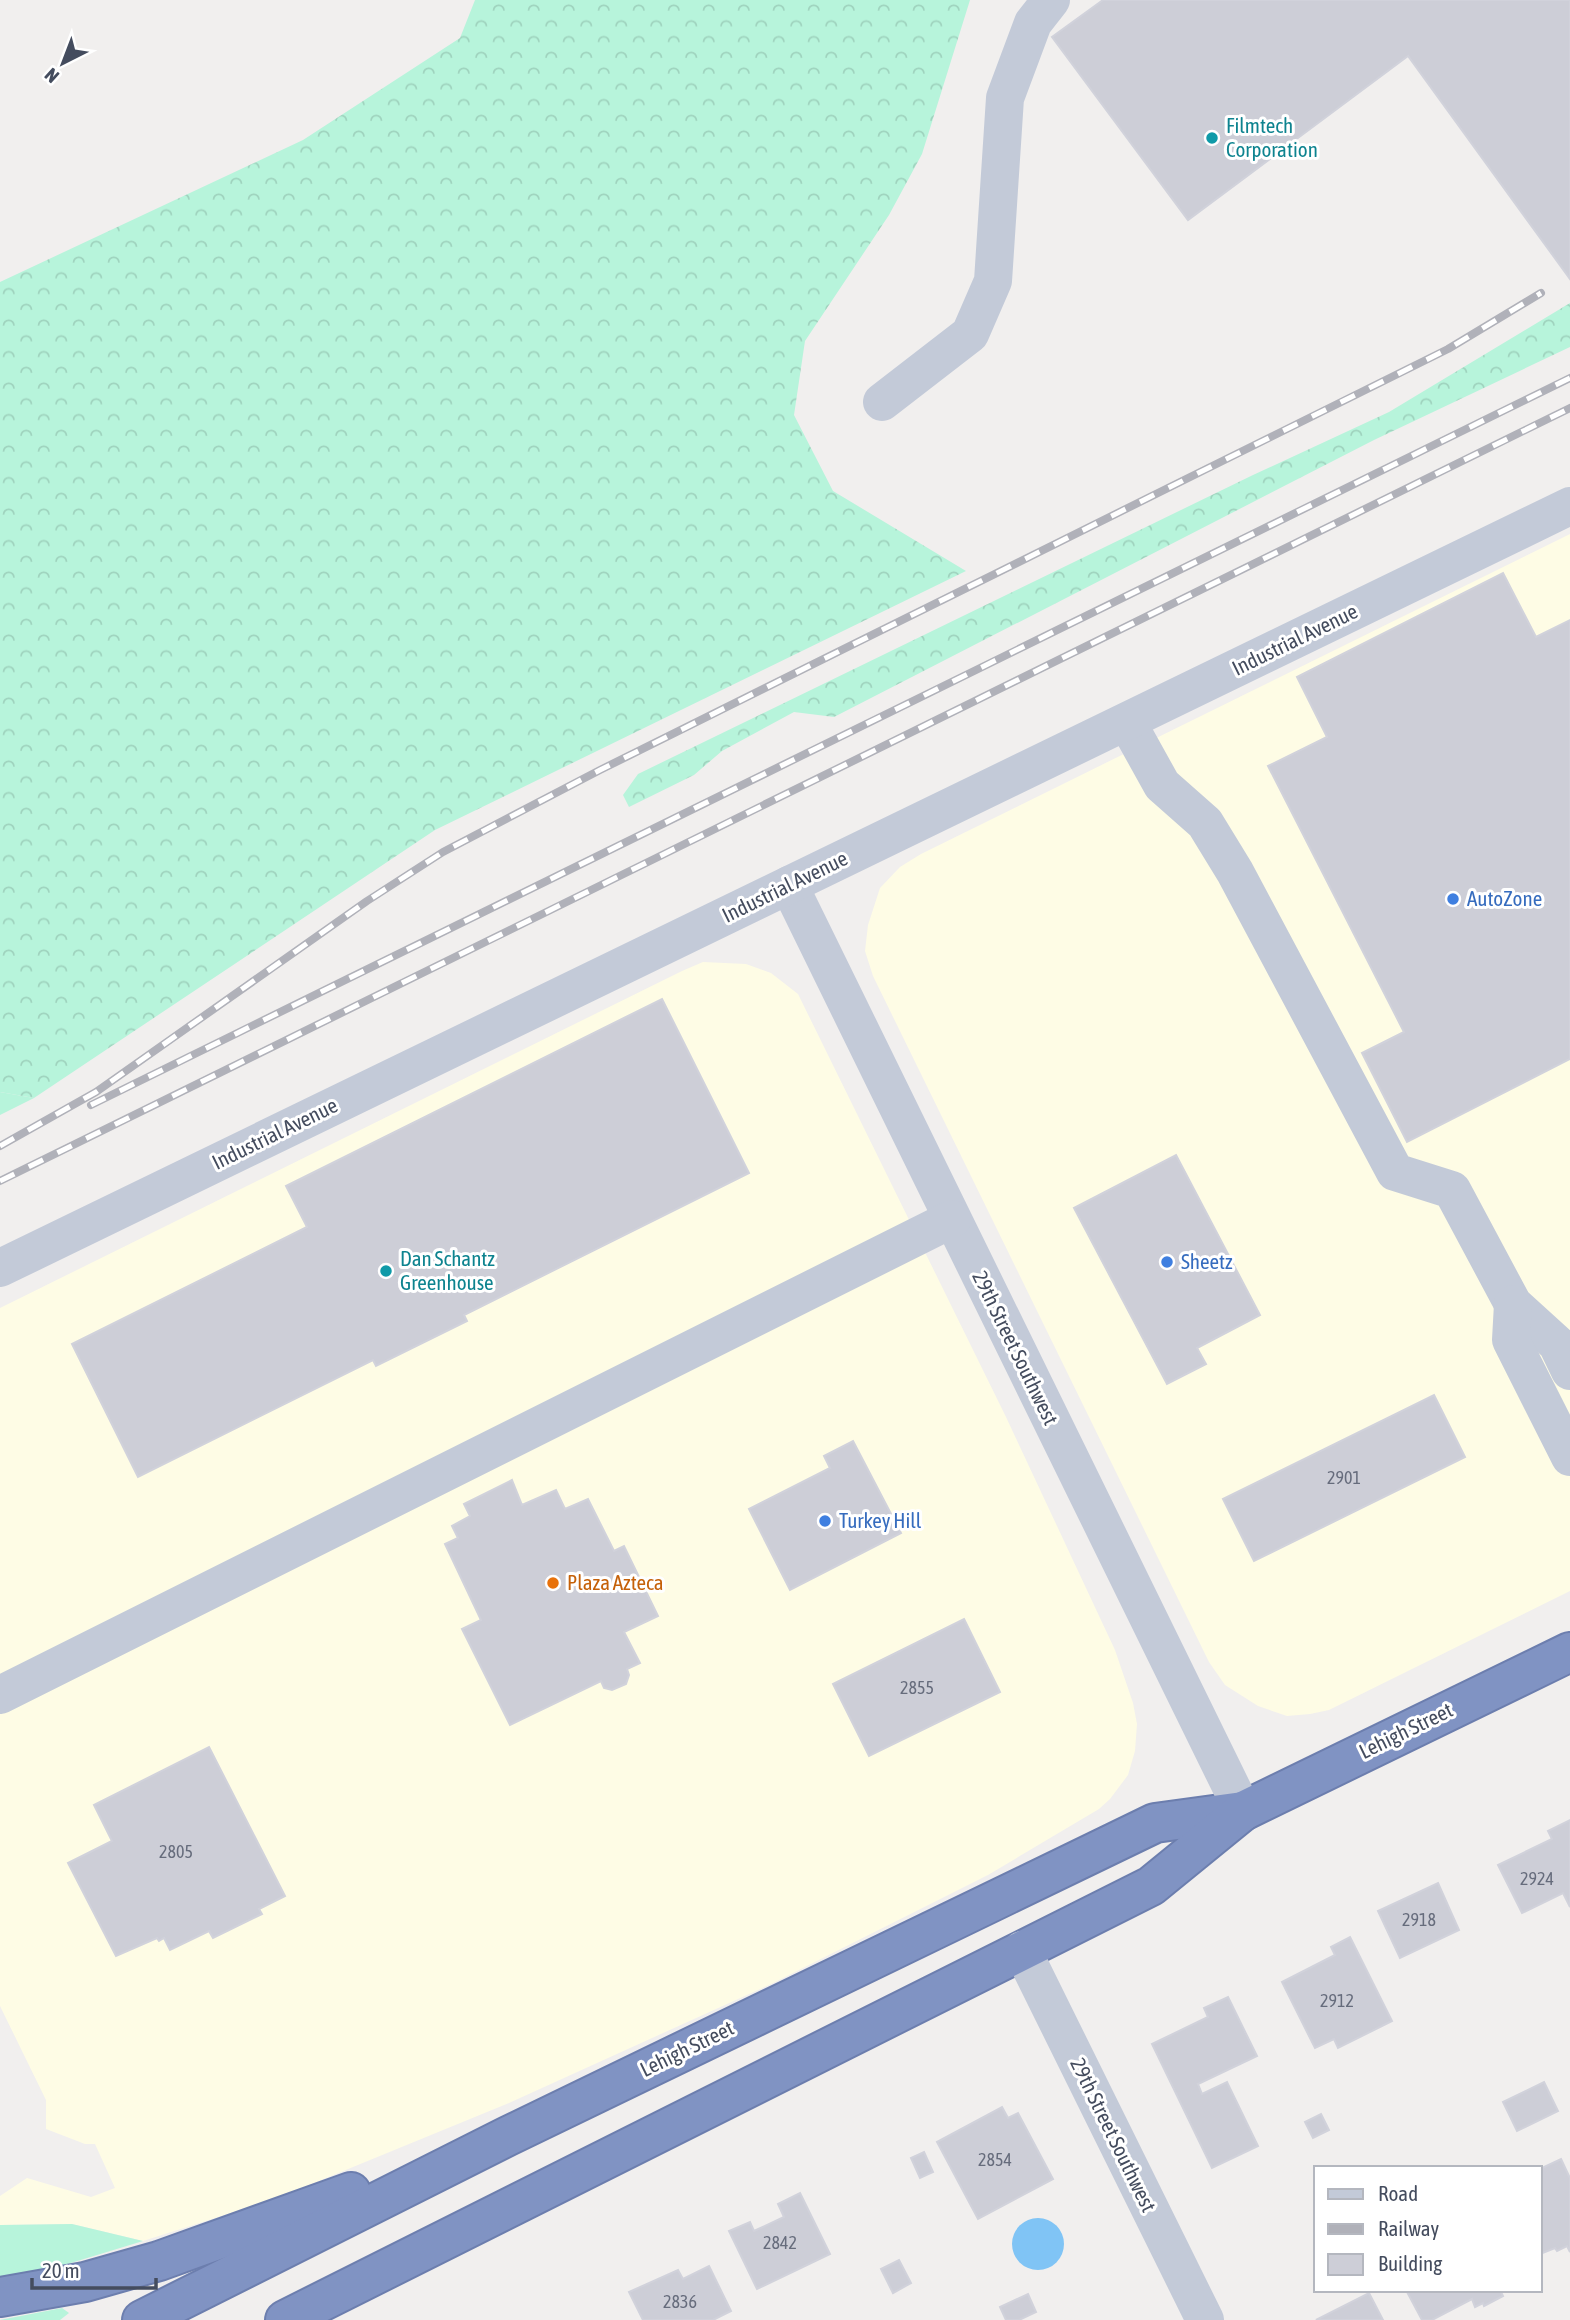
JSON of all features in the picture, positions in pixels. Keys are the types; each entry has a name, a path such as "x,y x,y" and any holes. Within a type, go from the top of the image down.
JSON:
{"highway":[{"name":"Lehigh Street","path":"285,2320 1151,1886 1243,1811 1568,1649"},
{"name":"Lehigh Street","path":"142,2320 508,2136 1155,1823 1243,1811"},
{"path":"0,2297 85,2282 159,2261 508,2136"}],"street":[{"path":"882,402 970,334 993,281 1005,98 1034,23 1051,0"},
{"name":"Industrial Avenue","path":"0,1268 1570,506"},
{"path":"1127,722 1162,785 1205,823 1236,872 1395,1172 1452,1190 1513,1304 1557,1344 1570,1371"},
{"name":"29th Street Southwest","path":"789,884 1243,1811"},
{"path":"0,1695 952,1219"},
{"path":"1513,1304 1511,1340 1570,1457"},
{"name":"29th Street Southwest","path":"1022,1950 1205,2320"}],"shaded area":[{"path":"1570,534 1570,1591 1329,1710 1287,1716 1258,1706 1225,1685 1209,1662 873,976 865,951 868,925 880,888 900,867 921,854"},
{"path":"703,962 746,964 771,973 798,994 1006,1417 1115,1650 1133,1703 1137,1724 1135,1751 1128,1775 1099,1809 988,1875 771,1984 509,2103 275,2199 143,2241 72,2224 0,2225 0,2196 27,2178 91,2197 115,2188 95,2144 85,2144 46,2129 46,2100 0,2006 0,1308"}],"green space":[{"path":"475,0 970,0 922,154 889,215 805,341 794,415 833,491 966,571 435,830 34,1098 0,1092 0,282 303,140 460,38"},
{"path":"1570,303 1570,347 1374,440 834,717 794,712 722,751 694,775 629,807 623,795 638,774 1253,475 1389,412"},
{"path":"0,1092 34,1098 0,1115"},
{"path":"72,2224 143,2241 38,2273 0,2279 0,2225"},
{"path":"62,2308 69,2313 60,2320 0,2320"}],"water":[{"path":"1038,2218 1048,2220 1056,2226 1062,2234 1062,2254 1056,2262 1048,2268 1038,2270 1028,2268 1020,2262 1014,2254 1012,2244 1014,2234 1020,2226 1028,2220"}],"building":[{"name":"Filmtech Corporation","path":"1103,0 1570,0 1570,279 1408,56 1188,220 1052,37"},
{"name":"AutoZone","path":"1503,573 1536,637 1570,620 1570,1059 1407,1142 1362,1053 1404,1032 1268,766 1327,737 1297,677"},
{"name":"Dan Schantz Greenhouse","path":"662,999 749,1173 464,1315 467,1321 376,1366 373,1360 138,1477 72,1344 307,1227 286,1186"},
{"name":"Sheetz","path":"1176,1155 1260,1315 1197,1348 1206,1364 1167,1384 1074,1208"},
{"path":"1434,1395 1465,1457 1254,1561 1223,1499"},
{"name":"Turkey Hill","path":"853,1441 901,1533 790,1590 749,1509 830,1468 824,1456"},
{"name":"Plaza Azteca","path":"512,1480 522,1505 556,1490 565,1509 588,1499 614,1551 624,1546 658,1616 624,1632 640,1663 627,1669 629,1675 626,1684 612,1690 604,1688 601,1681 510,1725 462,1629 481,1620 445,1544 458,1538 452,1526 470,1516 464,1504"},
{"path":"964,1619 1000,1692 869,1756 833,1684"},
{"path":"209,1747 285,1896 259,1909 262,1914 213,1938 209,1931 170,1950 164,1938 159,1941 157,1938 116,1956 68,1863 112,1841 94,1805"},
{"path":"1570,1820 1570,1907 1563,1893 1522,1913 1498,1865 1552,1839 1548,1831"},
{"path":"1438,1883 1459,1930 1400,1958 1378,1911"},
{"path":"1350,1937 1392,2021 1338,2048 1334,2039 1315,2048 1282,1982 1335,1955 1331,1947"},
{"path":"1228,1997 1257,2056 1198,2084 1202,2094 1227,2082 1258,2146 1212,2168 1152,2044 1208,2017 1204,2008"},
{"path":"1544,2082 1558,2111 1517,2131 1503,2102"},
{"path":"1002,2107 1008,2118 1018,2113 1053,2179 978,2219 937,2142"},
{"path":"1321,2114 1329,2130 1313,2138 1305,2122"},
{"path":"924,2152 933,2172 920,2178 911,2158"},
{"path":"1561,2159 1570,2178 1570,2252 1567,2246 1542,2253 1542,2168"},
{"path":"800,2193 830,2254 757,2289 729,2231 750,2222 754,2231 784,2217 778,2204"},
{"path":"899,2260 911,2283 893,2293 881,2269"},
{"path":"709,2266 731,2311 713,2320 643,2320 629,2292 678,2270 683,2279"},
{"path":"1407,2292 1501,2292 1503,2296 1484,2306 1483,2303 1475,2307 1472,2299 1432,2320 1422,2320"},
{"path":"1369,2293 1383,2320 1316,2320"},
{"path":"1028,2294 1036,2312 1019,2320 1006,2320 1000,2307"}],"railway":[{"path":"0,1146 96,1092 367,901 443,852 600,770 1448,349 1541,293"},
{"path":"91,1105 1570,378"},
{"path":"0,1181 1570,408"}],"place":[{"name":"Filmtech Corporation","path":"1212,138"},
{"name":"AutoZone","path":"1453,899"},
{"name":"Sheetz","path":"1167,1262"},
{"name":"Dan Schantz Greenhouse","path":"386,1271"},
{"name":"Turkey Hill","path":"825,1521"},
{"name":"Plaza Azteca","path":"553,1583"}]}
